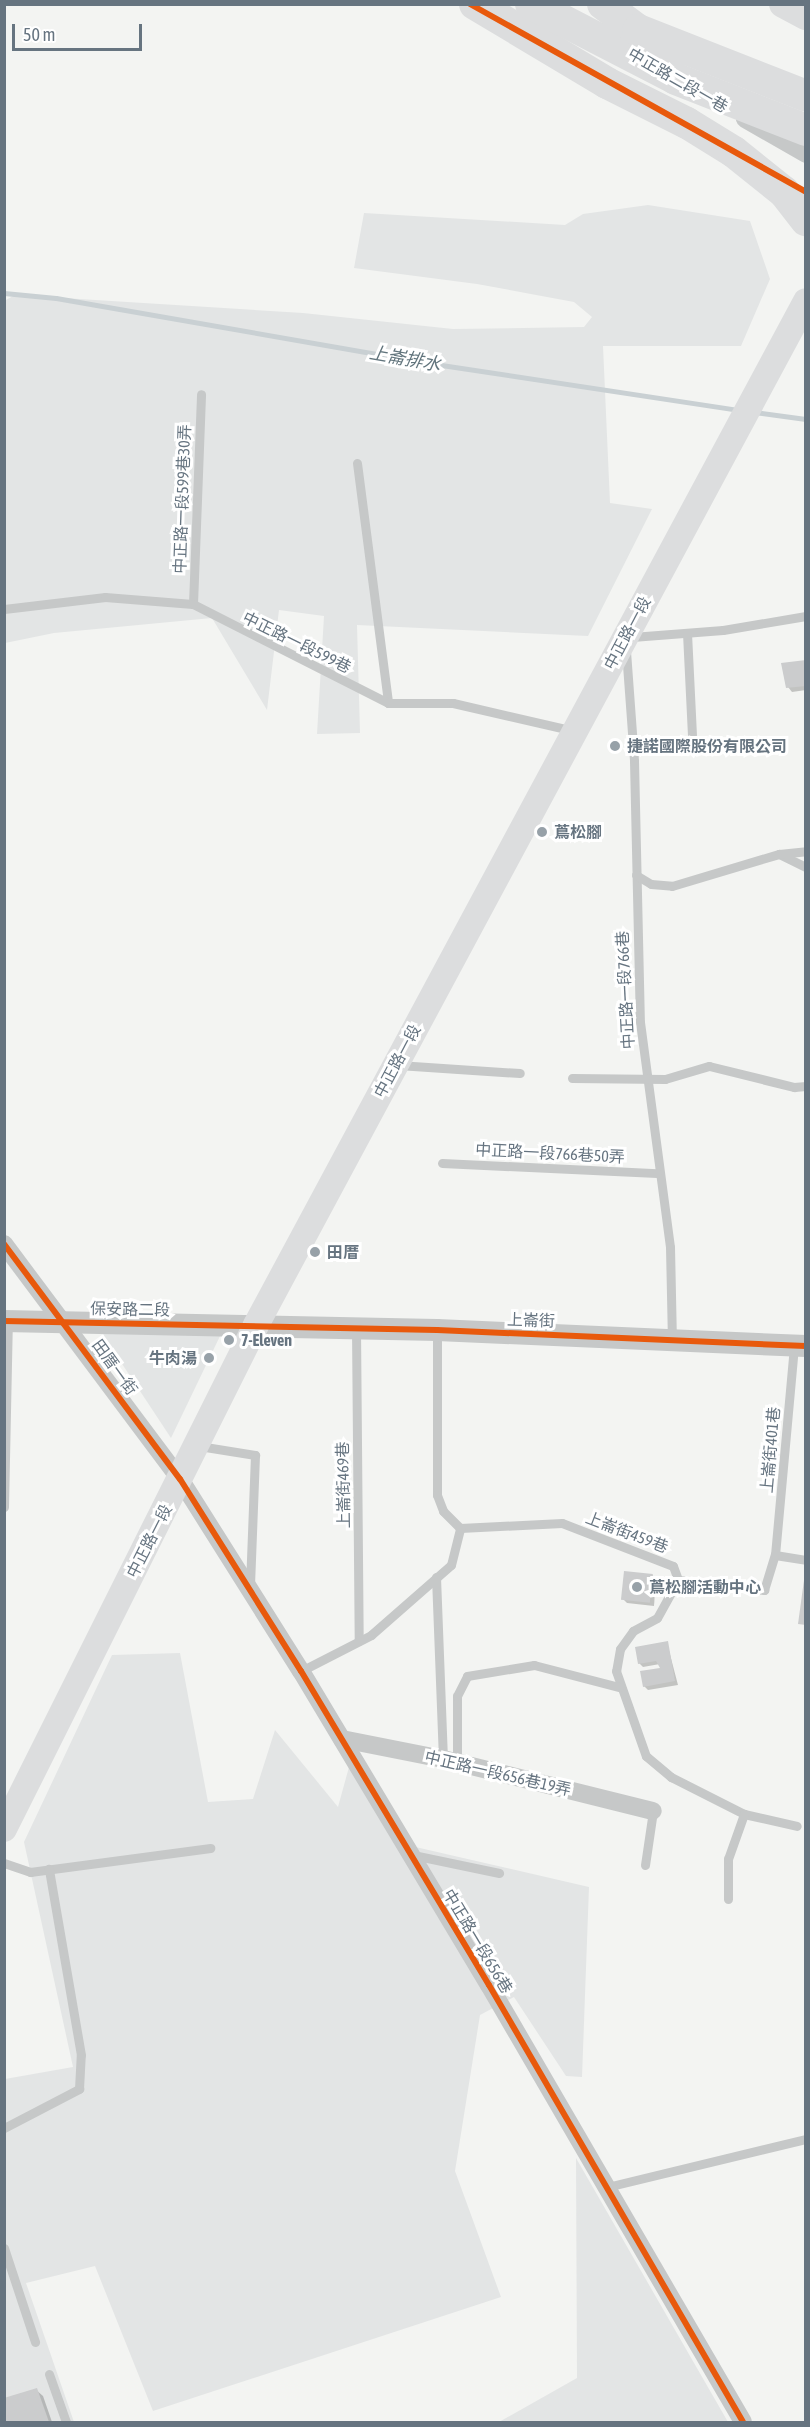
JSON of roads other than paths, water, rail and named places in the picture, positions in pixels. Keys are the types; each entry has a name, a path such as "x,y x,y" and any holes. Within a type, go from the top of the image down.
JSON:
{"highway":[{"path":"475,4 607,83 687,123 734,152 783,192 806,220"},
{"path":"531,4 676,79 806,130"},
{"path":"603,4 638,30 806,96"},
{"path":"783,4 806,16"}],"main road":[{"name":"中正路一段","path":"4,1829 256,1325 806,301"}],"street":[{"path":"470,4 806,192"},
{"name":"中正路二段一巷","path":"552,4 806,154"},
{"name":"田厝一街","path":"4,1244 65,1321 180,1479"},
{"name":"保安路二段","path":"6,1321 256,1325"},
{"name":"上崙街","path":"256,1325 672,1339 800,1347"},
{"name":"中正路一段656巷","path":"180,1479 301,1671 411,1854 743,2422"},
{"name":"中正路一段656巷19弄","path":"342,1739 450,1761 653,1811"}],"lane":[{"name":"中正路一段599巷30弄","path":"193,604 201,394"},
{"path":"357,463 388,704"},
{"name":"中正路一段599巷","path":"4,609 105,597 193,604 388,704 453,703 575,731"},
{"path":"625,638 652,632 687,633 806,616"},
{"path":"687,633 692,735"},
{"name":"中正路一段766巷","path":"625,638 634,761 644,1080 670,1247 672,1339"},
{"path":"636,875 651,884 672,886 778,854 806,851"},
{"path":"778,854 806,867"},
{"path":"396,1064 520,1073"},
{"path":"572,1078 665,1079 708,1066 794,1087 806,1086"},
{"name":"中正路一段766巷50弄","path":"442,1163 657,1173"},
{"path":"4,1508 6,1321"},
{"name":"上崙街469巷","path":"356,1328 359,1641"},
{"path":"301,1671 359,1641 451,1565 460,1528 443,1511 437,1495 437,1330"},
{"name":"上崙街401巷","path":"678,1580 764,1590 775,1555 800,1347"},
{"path":"197,1445 255,1455 250,1589"},
{"name":"上崙街459巷","path":"460,1528 562,1523 673,1566 678,1580"},
{"path":"775,1555 806,1560"},
{"path":"436,1576 450,1761"},
{"path":"678,1580 657,1618 633,1631 621,1649 616,1671 619,1687 646,1756 670,1777 744,1814 797,1826"},
{"path":"450,1761 457,1696 467,1676 534,1665 619,1687"},
{"path":"645,1865 653,1811"},
{"path":"728,1899 728,1859 744,1814"},
{"path":"4,1863 30,1872 210,1848"},
{"path":"411,1854 499,1873"},
{"path":"4,2128 79,2089 81,2055 49,1869"},
{"path":"607,2187 806,2139"},
{"path":"4,2248 35,2342"},
{"path":"49,2374 66,2422"}],"waterway":[{"name":"上崙排水","path":"4,293 56,298 428,363 739,410"},
{"name":"上崙排水","path":"754,412 806,419"}],"place":[{"name":"捷諾國際股份有限公司","path":"615,746"},
{"name":"蔦松腳","path":"542,832"},
{"name":"田厝","path":"315,1252"},
{"name":"7-Eleven","path":"229,1340"},
{"name":"牛肉湯","path":"209,1358"},
{"name":"蔦松腳活動中心","path":"637,1587"}]}
